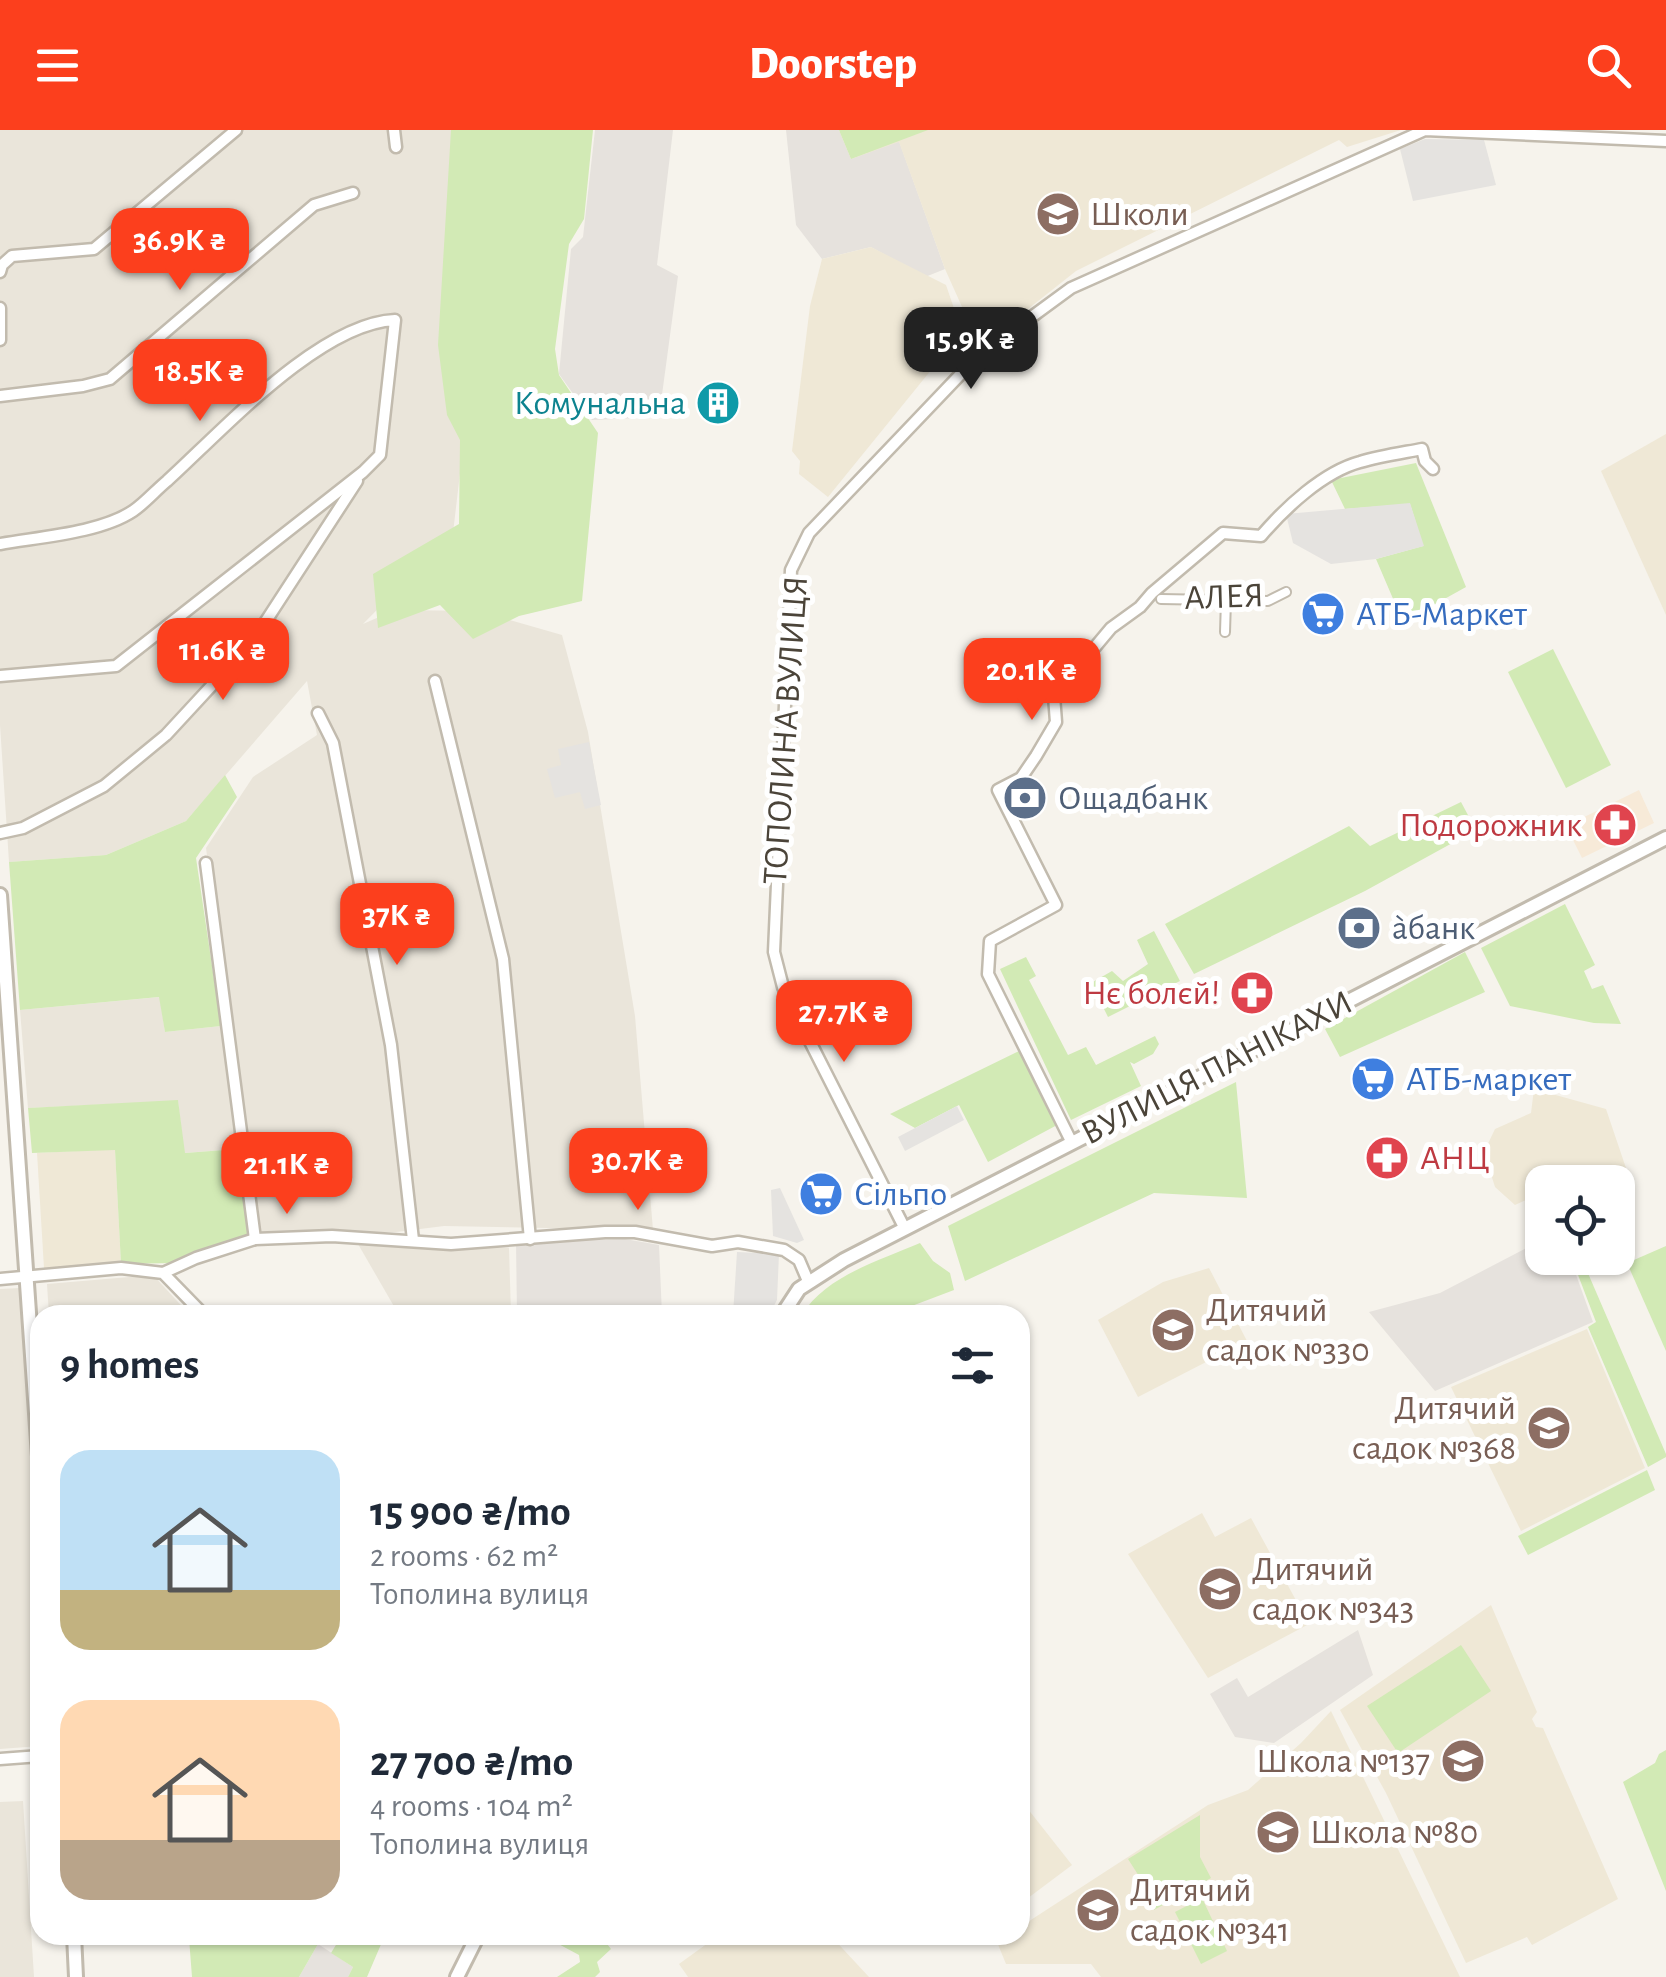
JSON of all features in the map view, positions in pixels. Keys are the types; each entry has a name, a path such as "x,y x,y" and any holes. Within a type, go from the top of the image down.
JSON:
{"street":[{"path":"0,272 2,264 12,256 94,249 236,130"},
{"path":"394,130 396,148"},
{"name":"ТОПОЛИНА ВУЛИЦЯ","path":"906,1229 783,988 774,952 791,570 809,534 977,358 1071,288 1425,130 1666,141"},
{"path":"0,396 110,379 314,205 353,193"},
{"path":"0,308 0,340"},
{"path":"0,544 91,528 132,512 299,362 359,328 395,320 380,456 116,666 0,676"},
{"path":"1072,1142 988,974 990,941 1056,905 998,790 1021,778 1056,722 1054,696 1112,628 1223,533 1261,536 1276,518 1328,477 1356,462 1422,449 1425,461 1433,469"},
{"path":"0,833 22,828 104,786 166,735 253,641 362,472"},
{"name":"АЛЕЯ","path":"1161,600 1268,601 1286,592"},
{"path":"1225,632 1226,600"},
{"path":"435,681 503,959 530,1239"},
{"path":"318,714 332,743 391,1046 413,1240"},
{"name":"ВУЛИЦЯ ПАНІКАХИ","path":"788,1305 808,1281 1666,838"},
{"path":"206,862 254,1239"},
{"path":"0,895 5,1028 30,1322"},
{"path":"0,1279 120,1268 164,1274 196,1258 254,1239 300,1236 451,1244 530,1239 547,1234 635,1232 712,1246 744,1242 793,1253 808,1281"},
{"path":"164,1274 194,1305"},
{"path":"0,1759 30,1757"},
{"path":"74,1945 76,1977"},
{"path":"458,1977 473,1945"}],"shaded area":[{"path":"0,130 478,130 472,371 453,533 363,624 395,610 479,611 562,635 588,732 635,1016 653,1230 444,1226 396,1232 299,1233 257,1239 206,848 253,777 317,735 307,681 186,821 106,855 9,862 0,725"},
{"path":"595,130 673,130 657,265 678,276 659,417 592,420 559,374 571,249 583,237"},
{"path":"786,130 839,130 851,159 899,141 945,269 925,277 871,247 822,259 796,225"},
{"name":"Школи","path":"839,130 1401,130 1347,147 1339,140 1076,271 980,347 945,269 899,142 851,159"},
{"path":"1425,139 1484,140 1496,185 1413,201 1400,149"},
{"path":"871,247 946,285 962,332 828,497 799,474 800,461 792,451 810,306 822,259"},
{"path":"1666,434 1666,615 1601,471"},
{"path":"1410,503 1424,546 1376,559 1331,564 1293,543 1286,514"},
{"path":"589,742 601,805 585,809 580,792 555,798 547,769 561,765 558,749"},
{"path":"1639,790 1654,823 1582,858 1566,826"},
{"path":"160,997 165,1032 221,1026 237,1149 184,1153 178,1101 28,1108 20,1010"},
{"path":"1534,1089 1606,1109 1625,1165 1525,1165 1525,1201 1515,1205 1495,1187 1484,1152 1495,1129 1531,1113"},
{"path":"957,1106 964,1120 905,1151 898,1137"},
{"path":"115,1149 121,1264 44,1268 37,1153"},
{"path":"780,1188 804,1240 797,1243 773,1236 771,1190"},
{"path":"625,1239 659,1245 662,1305 517,1305 516,1242"},
{"path":"358,1244 509,1248 511,1305 393,1305"},
{"path":"1525,1249 1525,1275 1576,1275 1593,1322 1435,1391 1369,1312 1440,1293"},
{"path":"737,1252 779,1254 774,1305 734,1305"},
{"name":"Дитячий садок №330","path":"1209,1268 1247,1341 1138,1397 1098,1320 1163,1282"},
{"path":"153,1275 181,1305 48,1305 47,1284"},
{"path":"20,1288 30,1446 30,1747 0,1749 0,1289"},
{"name":"Дитячий садок №368","path":"1587,1329 1645,1468 1521,1531 1451,1387"},
{"name":"Дитячий садок №343","path":"1202,1513 1215,1537 1251,1518 1309,1624 1208,1678 1128,1554"},
{"name":"Школа №137","path":"1491,1605 1537,1712 1532,1719 1536,1727 1543,1728 1618,1899 1532,1945 1527,1937 1466,1963 1386,1793 1340,1710"},
{"path":"1358,1630 1373,1675 1274,1743 1235,1737 1210,1694 1237,1678 1248,1697"},
{"name":"Школа №80","path":"1331,1711 1460,1977 1101,1977 1091,1964 1006,1964 998,1945 1030,1945 1030,1921 1208,1805 1248,1790"},
{"path":"23,1801 34,1977 0,1977 0,1802"},
{"path":"1030,1812 1072,1865 1030,1896"},
{"path":"317,1945 353,1967 348,1977 299,1977"},
{"path":"705,1945 839,1945 869,1977 688,1977 679,1964"}],"green space":[{"path":"451,130 593,130 584,219 569,244 555,349 559,375 598,433 582,601 519,616 473,639 440,605 378,628 373,574 459,524 460,440 447,415 438,345"},
{"path":"839,130 928,130 851,159"},
{"path":"1416,463 1466,587 1403,622 1376,559 1423,546 1410,504 1345,509 1331,480"},
{"path":"1553,649 1611,765 1566,788 1508,672"},
{"path":"225,775 237,797 196,858 221,1026 165,1032 159,997 20,1010 9,862 106,855 186,821"},
{"path":"1461,802 1476,830 1365,891 1194,974 1165,924 1349,826 1370,846"},
{"path":"1565,904 1595,965 1584,971 1592,989 1603,985 1621,1024 1594,1023 1510,1006 1481,948"},
{"path":"1154,931 1180,981 1108,1017 1091,983 1112,971 1123,981 1148,964 1137,940"},
{"path":"1465,952 1485,992 1340,1057 1325,1029"},
{"path":"1026,957 1036,976 1029,980 1068,1055 1086,1047 1096,1065 1155,1036 1159,1044 1153,1054 1134,1064 1130,1062 1141,1086 1071,1120 1000,969"},
{"path":"1021,1050 1059,1124 988,1162 959,1105 915,1128 890,1114"},
{"path":"1236,1082 1247,1198 1154,1193 965,1281 948,1226"},
{"path":"178,1100 185,1153 237,1149 251,1236 173,1263 121,1264 115,1150 32,1153 28,1108"},
{"path":"920,1243 933,1261 950,1273 954,1290 914,1305 809,1305 839,1280"},
{"path":"1666,1246 1666,1351 1632,1275 1635,1260"},
{"path":"1578,1275 1589,1275 1666,1454 1648,1467 1588,1327 1596,1322"},
{"path":"1647,1470 1655,1490 1528,1555 1518,1536"},
{"path":"1461,1645 1491,1691 1398,1753 1367,1706"},
{"path":"1666,1750 1666,1891 1623,1782 1655,1763"},
{"path":"1200,1815 1200,1857 1211,1878 1154,1910 1153,1898 1128,1859"},
{"path":"1202,1898 1227,1951 1201,1964 1175,1912"},
{"path":"190,1945 317,1945 299,1977 192,1977"},
{"path":"336,1945 381,1945 367,1977 348,1977 353,1967 331,1953"},
{"path":"560,1945 608,1945 611,1949 597,1962 600,1972 595,1977 557,1977 580,1962 579,1955"}],"place":[{"name":"Школи","path":"1058,214"},
{"name":"Комунальна","path":"718,403"},
{"name":"АТБ-Маркет","path":"1323,614"},
{"name":"Ощадбанк","path":"1025,798"},
{"name":"Подорожник","path":"1615,825"},
{"name":"а̀банк","path":"1359,928"},
{"name":"Нє болєй!","path":"1252,993"},
{"name":"АТБ-маркет","path":"1373,1079"},
{"name":"АНЦ","path":"1387,1158"},
{"name":"Сільпо","path":"821,1194"},
{"name":"Дитячий садок №330","path":"1173,1330"},
{"name":"Дитячий садок №368","path":"1549,1428"},
{"name":"Дитячий садок №343","path":"1220,1589"},
{"name":"Школа №137","path":"1463,1761"},
{"name":"Школа №80","path":"1278,1832"},
{"name":"Дитячий садок №341","path":"1098,1910"}]}
